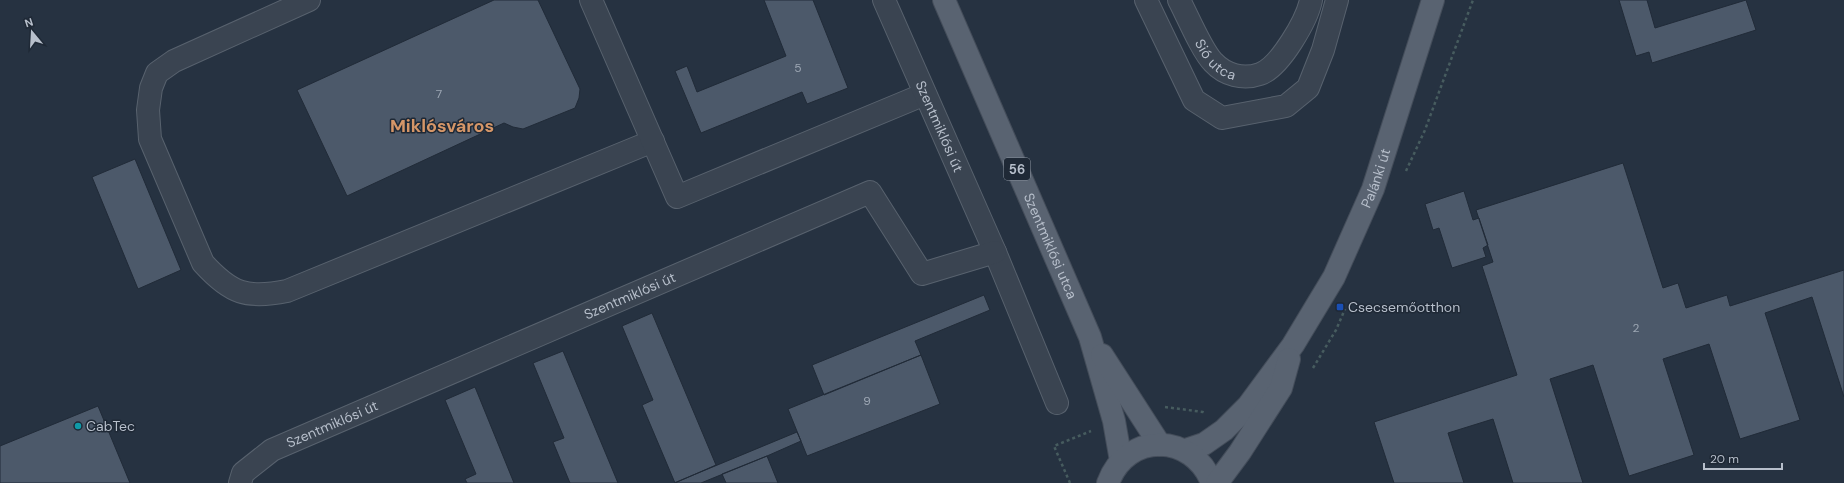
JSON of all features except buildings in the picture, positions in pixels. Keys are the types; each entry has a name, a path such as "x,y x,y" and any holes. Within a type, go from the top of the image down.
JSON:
{"main road":[{"name":"Szentmiklósi utca","path":"944,0 1090,337"},
{"name":"Palánki út","path":"1186,450 1204,444 1224,430 1248,406 1293,345 1334,277 1373,189 1433,0"},
{"name":"56","path":"1090,337 1160,445"},
{"name":"56","path":"1090,337 1114,421 1121,460"},
{"name":"Palánki út","path":"1217,483 1240,452 1281,388 1293,345"},
{"path":"1108,483 1112,473 1121,460 1146,446 1160,445 1174,446 1186,450 1198,460 1208,472 1212,483"}],"lane":[{"path":"309,0 174,61 157,73 151,88 148,110 150,139 203,263 215,276 234,290 264,296 287,291 653,141"},
{"path":"591,0 677,197 925,94"},
{"name":"Szentmiklósi út","path":"884,0 995,252 1057,403"},
{"path":"1146,0 1194,100 1222,118 1286,106 1308,88 1324,50 1337,0"},
{"name":"Sió utca","path":"1179,0 1212,61 1227,73 1242,77 1261,74 1284,54 1309,11 1311,0"},
{"name":"Szentmiklósi út","path":"240,483 242,473 272,450 870,192 922,274 995,252"}],"place":[{"name":"Csecsemőotthon","path":"1340,307"},
{"name":"CabTec","path":"78,426"}],"district":[{"name":"Miklósváros","path":"442,126"}]}
